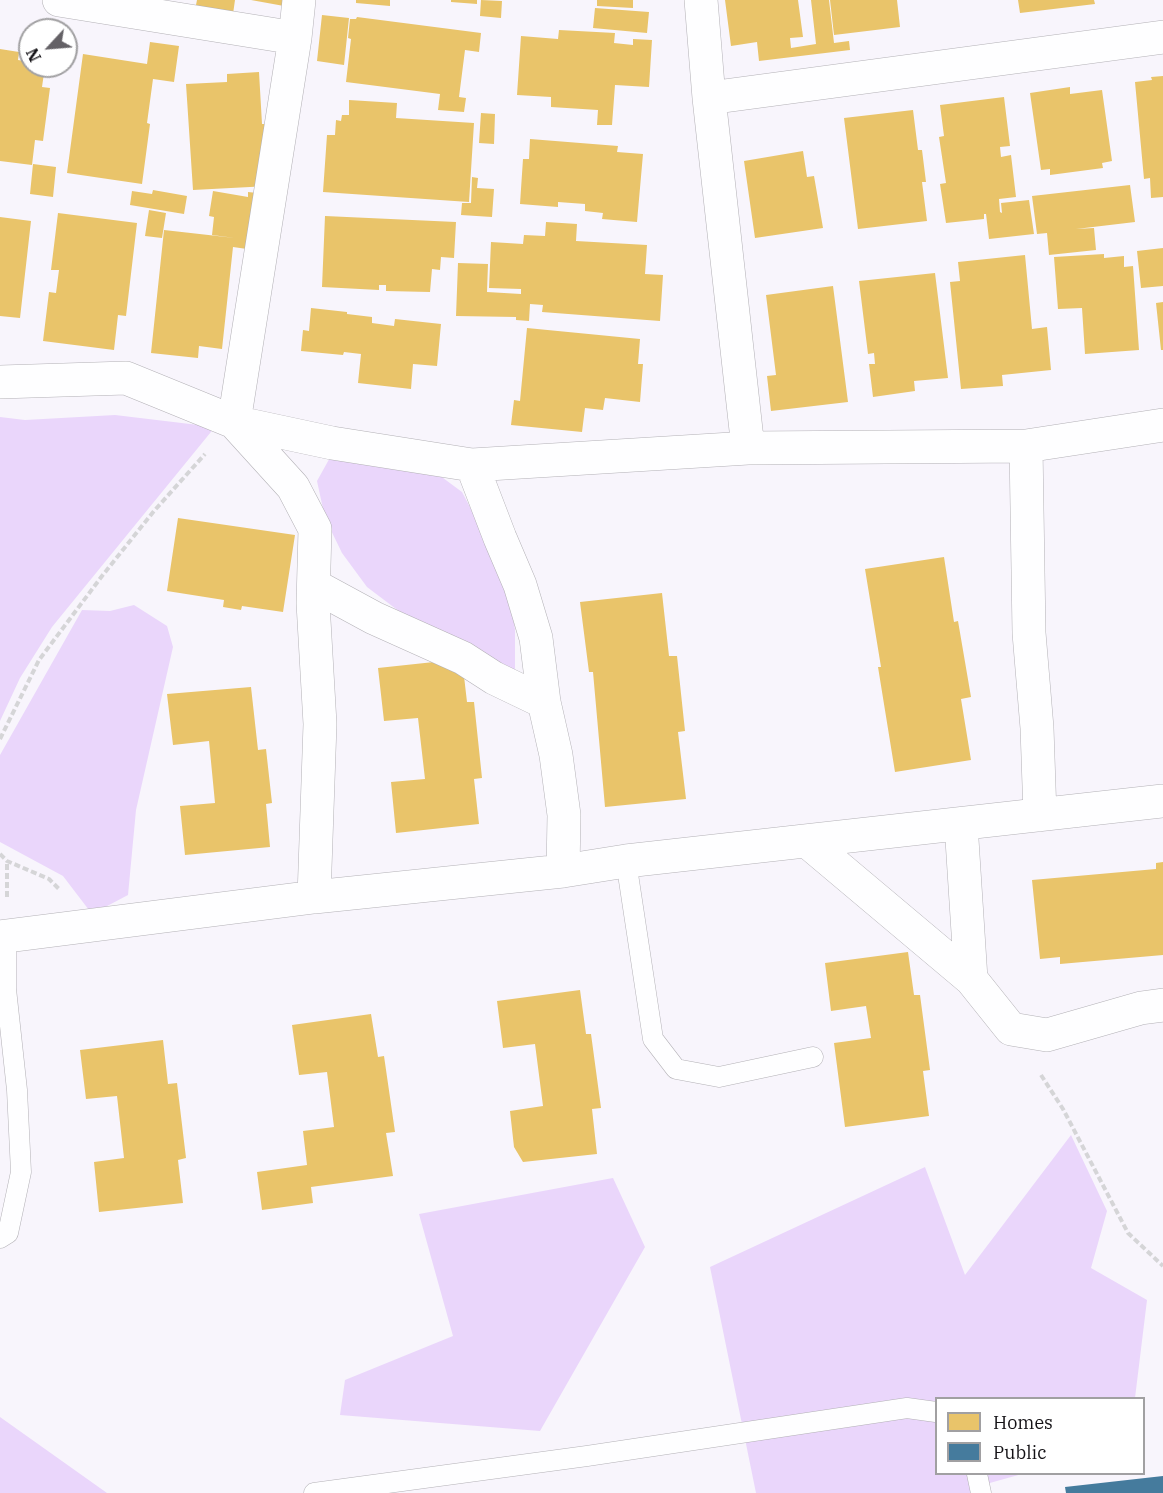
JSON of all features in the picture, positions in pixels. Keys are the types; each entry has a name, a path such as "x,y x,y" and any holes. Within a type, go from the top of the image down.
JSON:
{"street":[{"path":"59,0 295,38"},
{"path":"234,422 295,38 299,0"},
{"path":"701,0 709,98 748,448"},
{"path":"709,98 1163,37"},
{"path":"0,382 126,378 234,422 332,443 472,465 748,448 1026,446 1163,425"},
{"path":"234,422 293,487 315,529 313,603 320,724 314,897"},
{"path":"1026,446 1029,622 1040,815"},
{"path":"472,465 520,585 536,638 544,702 556,755 564,815 563,871"},
{"path":"315,586 374,618 463,658 494,678 544,702"},
{"path":"3,937 314,897 563,871 626,861 1163,801"},
{"path":"961,824 972,979"},
{"path":"808,842 972,979 1011,1029 1047,1035 1141,1008 1163,1005"}],"lane":[{"path":"626,861 653,1039 676,1069 719,1077 813,1057"},
{"path":"0,1238 8,1233 21,1172 17,1090 3,937"},
{"path":"314,1493 907,1408 935,1412"},
{"path":"977,1475 981,1493"}],"path":[{"path":"0,739 39,660 154,511 234,422"},
{"path":"0,854 8,861 49,879 96,925"},
{"path":"1011,1029 1063,1109 1128,1233 1163,1266"}],"shaded area":[{"path":"115,415 215,427 52,627 20,678 0,721 0,417 25,420"},
{"path":"332,454 435,472 462,492 507,577 515,630 515,674 408,618 367,587 342,553 325,518 317,481"},
{"path":"134,605 167,626 173,647 136,810 128,895 92,914 63,876 0,842 0,755 82,610 110,611"},
{"path":"1071,1135 1107,1211 1091,1268 1147,1300 1135,1397 935,1397 935,1475 1018,1475 979,1486 983,1493 756,1493 710,1267 925,1167 965,1275"},
{"path":"613,1178 645,1247 540,1431 340,1415 345,1380 453,1336 419,1214"},
{"path":"0,1417 107,1493 0,1493"}],"building: Homes":[{"path":"197,0 235,0 233,14 195,10"},
{"path":"251,0 285,0 284,6"},
{"path":"356,0 390,0 390,6 356,3"},
{"path":"451,0 477,0 477,4 451,2"},
{"path":"481,0 502,1 501,18 480,16"},
{"path":"597,0 633,0 633,8 597,6"},
{"path":"725,0 798,0 803,37 790,38 791,48 816,44 811,0 829,0 834,43 849,41 850,50 759,61 757,42 731,46"},
{"path":"830,0 897,0 900,27 834,35"},
{"path":"1018,0 1094,0 1095,4 1020,13"},
{"path":"595,8 649,12 647,33 593,28"},
{"path":"322,15 349,18 344,65 317,61"},
{"path":"357,17 481,33 479,52 465,50 459,97 466,98 464,112 438,110 440,94 346,82 351,39 348,38 350,19"},
{"path":"559,30 615,33 614,43 633,45 633,39 652,40 649,87 615,85 612,125 597,125 598,110 551,107 551,97 517,95 521,36 558,39"},
{"path":"150,42 179,46 174,82 153,79 142,184 67,173 83,54 147,64"},
{"path":"0,49 18,52 18,78 43,78 42,87 50,88 43,141 35,140 32,165 0,161"},
{"path":"259,72 262,124 270,124 269,186 193,190 186,84 227,82 227,74"},
{"path":"1163,76 1163,197 1151,198 1150,178 1144,179 1135,82"},
{"path":"1070,87 1070,94 1102,90 1112,161 1102,163 1103,168 1050,175 1050,169 1041,170 1030,93"},
{"path":"1004,97 1010,146 1000,147 1001,157 1011,155 1016,197 999,199 1000,212 1002,213 1001,203 1029,200 1034,234 989,239 986,214 984,214 984,219 946,223 940,184 946,183 939,137 944,136 940,105"},
{"path":"349,100 397,103 396,118 474,123 469,202 323,192 327,135 335,135 336,120 341,121 342,115 349,115"},
{"path":"913,110 918,150 922,150 926,182 922,182 927,221 858,229 844,118"},
{"path":"481,113 495,114 494,144 479,143"},
{"path":"530,139 618,146 617,152 643,154 637,222 602,219 603,213 585,211 585,204 558,202 558,207 520,204 523,159 529,159"},
{"path":"803,151 807,177 814,176 823,228 755,238 744,161"},
{"path":"33,164 56,167 53,197 30,194"},
{"path":"472,177 478,178 477,188 494,189 492,217 461,215 462,203 471,203"},
{"path":"1130,185 1135,222 1076,229 1094,228 1096,250 1049,255 1047,233 1037,234 1032,196"},
{"path":"153,190 187,196 184,214 130,205 132,191 152,194"},
{"path":"213,191 248,197 248,192 267,194 254,250 233,247 222,349 199,346 198,358 151,353 164,230 235,238 212,235 214,217 209,216"},
{"path":"149,210 166,213 162,238 145,236"},
{"path":"58,213 137,223 126,316 118,315 114,350 43,341 49,292 56,293 59,270 51,270"},
{"path":"325,216 456,222 454,258 441,257 440,270 432,269 430,292 386,291 386,285 379,285 379,290 322,287"},
{"path":"0,217 31,221 20,318 0,316"},
{"path":"546,222 577,224 576,241 647,245 645,274 663,275 660,321 542,312 543,305 530,304 529,321 516,320 516,317 456,316 458,263 488,264 487,292 521,294 521,289 489,288 491,242 523,244 524,235 545,236"},
{"path":"1163,248 1163,286 1141,288 1137,251"},
{"path":"1104,254 1104,258 1124,256 1124,267 1133,266 1139,350 1085,354 1082,308 1058,309 1054,257"},
{"path":"1025,255 1032,329 1047,327 1051,370 1002,375 1003,386 961,389 950,282 960,281 958,262"},
{"path":"935,273 948,378 914,381 915,391 873,397 869,364 875,364 874,353 868,354 859,281"},
{"path":"833,286 848,402 771,411 767,376 776,375 766,295"},
{"path":"1163,302 1163,350 1161,350 1156,303"},
{"path":"311,308 372,317 372,323 394,326 395,319 441,324 437,366 413,364 411,389 358,383 361,354 344,352 343,355 301,351 303,330 309,331"},
{"path":"527,328 640,339 638,364 643,364 640,402 605,398 603,410 585,408 582,432 511,425 514,400 520,401"},
{"path":"178,518 295,535 283,612 242,606 241,610 223,607 224,600 167,591"},
{"path":"944,557 954,622 958,621 971,697 961,699 971,760 895,772 865,569"},
{"path":"662,593 669,656 677,656 685,731 678,732 686,799 605,807 593,672 589,672 580,602"},
{"path":"462,659 467,702 474,702 482,778 474,779 479,824 396,833 391,782 425,779 418,718 384,721 378,668"},
{"path":"251,687 258,750 266,749 272,803 266,804 270,847 185,855 180,806 215,803 209,741 173,745 167,694"},
{"path":"1163,862 1163,955 1060,964 1060,957 1040,959 1032,880 1156,869 1156,863"},
{"path":"908,952 914,995 920,995 930,1070 923,1071 929,1116 845,1127 834,1043 871,1038 866,1006 831,1011 825,963"},
{"path":"580,990 586,1034 591,1034 601,1108 592,1109 597,1154 523,1162 514,1147 510,1111 543,1106 535,1044 503,1048 497,1001"},
{"path":"371,1014 378,1057 384,1056 395,1132 386,1133 393,1176 311,1187 313,1203 262,1210 257,1172 307,1165 303,1131 334,1127 327,1072 299,1075 292,1025"},
{"path":"163,1040 168,1084 177,1083 186,1158 178,1160 183,1203 99,1212 94,1162 124,1158 117,1096 86,1099 80,1050"}],"building: Public":[{"path":"1163,1476 1163,1493 1066,1493 1065,1487"}]}
